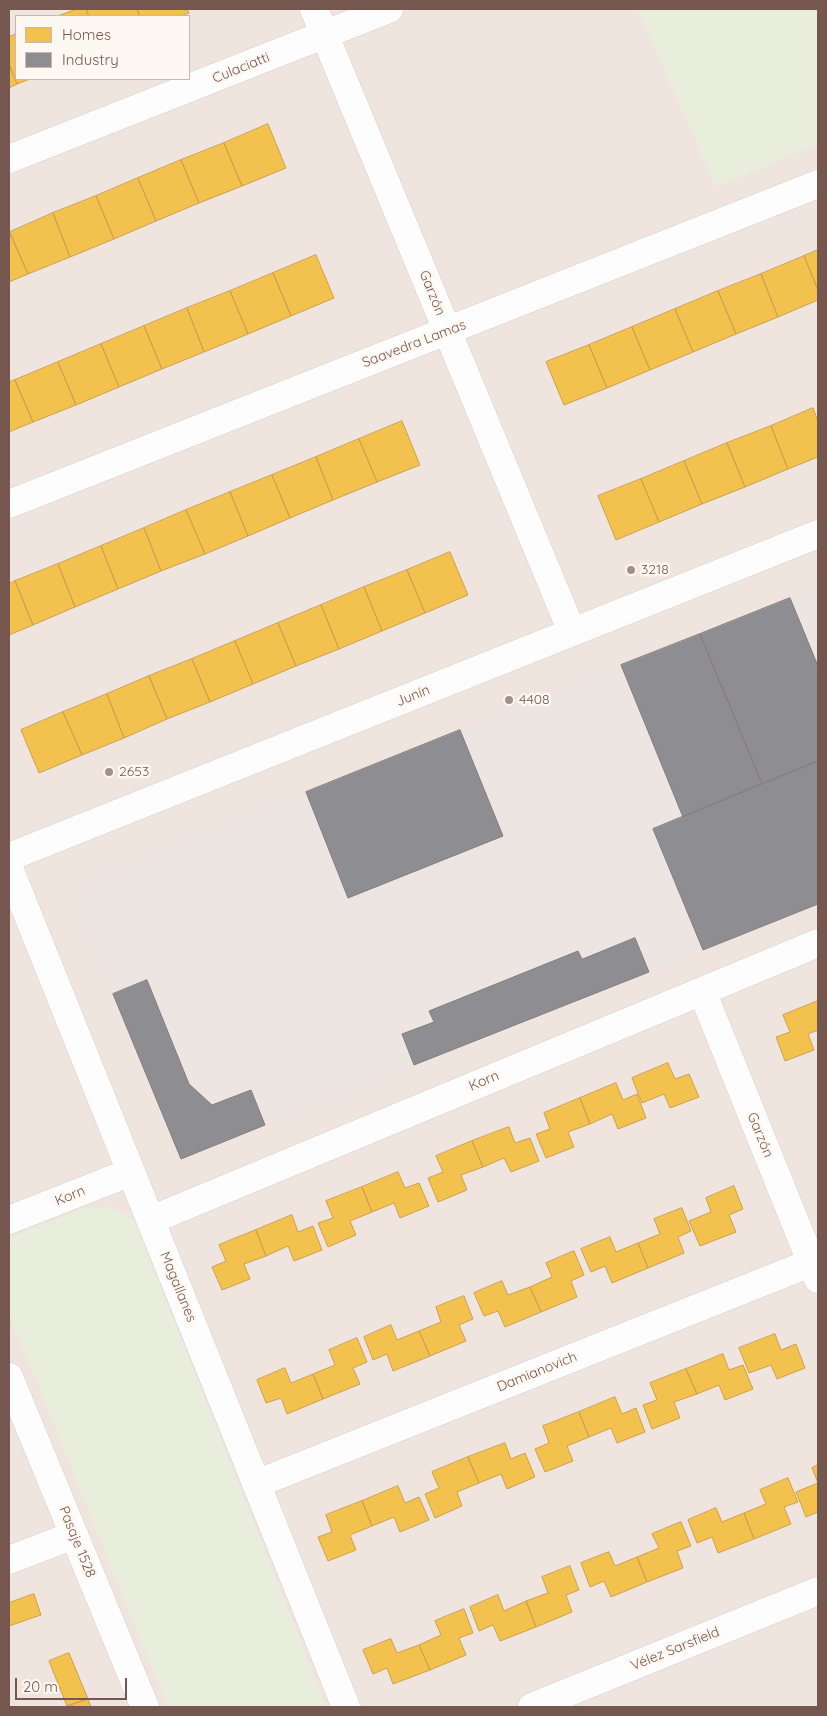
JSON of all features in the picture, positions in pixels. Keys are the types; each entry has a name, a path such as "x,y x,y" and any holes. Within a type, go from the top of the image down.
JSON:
{"street":[{"name":"Garzón","path":"314,9 572,632"},
{"name":"Culaciatti","path":"9,159 389,9"},
{"name":"Saavedra Lamas","path":"9,504 818,184"},
{"name":"Junín","path":"9,858 818,534"},
{"name":"Magallanes","path":"9,868 346,1707"},
{"name":"Korn","path":"151,1220 818,943"},
{"name":"Garzón","path":"702,991 816,1268"},
{"name":"Korn","path":"9,1220 131,1172"},
{"name":"Damianovich","path":"256,1484 816,1268"},
{"name":"Pasaje 1528","path":"9,1376 145,1707"},
{"path":"9,1560 74,1535"},
{"name":"Vélez Sarsfield","path":"532,1707 818,1591"}],"shaded area":[{"path":"9,9 818,9 818,1707 9,1707"},
{"path":"818,587 818,904 181,1159 78,907 90,879"}],"green space":[{"path":"638,9 818,9 818,143 716,187"},
{"path":"108,1207 121,1212 135,1221 326,1707 168,1707 9,1314 9,1244 15,1236 83,1208"}],"building: Homes":[{"path":"77,9 86,9 89,15 61,15"},
{"path":"86,9 137,9 140,15 89,15"},
{"path":"137,9 187,9 189,13 184,15 140,15"},
{"path":"15,34 15,79 9,64 9,37"},
{"path":"9,64 17,84 9,88"},
{"path":"15,80 27,80 17,84"},
{"path":"268,124 286,168 242,186 224,143"},
{"path":"224,143 242,186 199,203 181,160"},
{"path":"181,160 199,203 156,221 138,178"},
{"path":"138,178 156,221 114,239 96,196"},
{"path":"96,196 114,239 70,257 53,213"},
{"path":"53,213 70,257 28,274 10,232"},
{"path":"9,232 28,274 9,282"},
{"path":"818,250 818,290 804,256"},
{"path":"316,255 334,298 291,316 273,273"},
{"path":"804,256 818,290 818,300 778,317 761,274"},
{"path":"273,273 291,316 248,334 230,291"},
{"path":"761,274 778,317 736,334 718,291"},
{"path":"230,291 248,334 204,352 187,308"},
{"path":"718,291 736,334 693,352 675,309"},
{"path":"187,308 204,352 162,369 144,326"},
{"path":"675,309 693,352 650,370 632,327"},
{"path":"144,326 162,369 119,387 101,344"},
{"path":"632,327 650,370 607,388 589,345"},
{"path":"101,344 119,387 76,405 58,362"},
{"path":"589,345 607,388 564,405 546,362"},
{"path":"58,362 76,405 33,422 15,380"},
{"path":"15,380 33,422 9,432 9,382"},
{"path":"813,408 818,421 818,457 788,469 771,426"},
{"path":"402,421 420,465 377,482 359,439"},
{"path":"771,426 788,469 745,487 727,443"},
{"path":"359,439 377,482 333,500 316,457"},
{"path":"727,443 745,487 702,504 684,461"},
{"path":"316,457 333,500 290,518 272,475"},
{"path":"684,461 702,504 659,522 641,479"},
{"path":"272,475 290,518 248,536 230,492"},
{"path":"641,479 659,522 616,540 598,496"},
{"path":"230,492 248,536 205,554 186,510"},
{"path":"186,510 205,554 161,571 144,528"},
{"path":"144,528 161,571 118,589 101,546"},
{"path":"101,546 118,589 75,607 58,564"},
{"path":"450,552 468,595 425,613 407,570"},
{"path":"58,564 75,607 33,625 15,581"},
{"path":"407,570 425,613 382,631 364,587"},
{"path":"15,581 33,625 9,635 9,584"},
{"path":"364,587 382,631 339,649 321,605"},
{"path":"321,605 339,649 296,666 278,623"},
{"path":"278,623 296,666 253,684 235,641"},
{"path":"235,641 253,684 210,702 192,659"},
{"path":"192,659 210,702 167,719 149,676"},
{"path":"149,676 167,719 124,738 107,694"},
{"path":"107,694 124,738 82,755 63,712"},
{"path":"63,712 82,755 39,773 21,730"},
{"path":"818,1001 818,1030 808,1034 814,1050 785,1061 776,1037 790,1032 783,1015"},
{"path":"668,1063 675,1079 689,1074 699,1097 670,1108 664,1094 642,1103 632,1078"},
{"path":"616,1083 623,1100 637,1094 646,1118 618,1129 612,1114 590,1124 580,1098"},
{"path":"580,1098 590,1124 568,1132 574,1147 546,1158 536,1134 550,1129 544,1113"},
{"path":"509,1127 515,1143 530,1138 539,1161 511,1172 504,1158 483,1167 472,1141"},
{"path":"472,1141 483,1167 461,1175 467,1190 438,1202 428,1178 443,1172 436,1156"},
{"path":"398,1172 405,1188 419,1183 429,1206 400,1218 394,1203 372,1212 362,1187"},
{"path":"734,1186 743,1209 729,1215 736,1232 700,1246 689,1221 711,1212 706,1198"},
{"path":"362,1187 372,1212 350,1221 356,1235 328,1247 318,1223 333,1218 326,1201"},
{"path":"682,1208 691,1231 678,1237 684,1253 648,1268 638,1243 660,1234 654,1219"},
{"path":"292,1215 298,1232 313,1226 322,1250 294,1261 288,1246 266,1256 256,1230"},
{"path":"256,1230 266,1256 244,1264 250,1279 222,1290 212,1267 226,1261 219,1245"},
{"path":"610,1237 616,1252 638,1243 648,1268 612,1283 605,1266 591,1272 581,1249"},
{"path":"574,1251 584,1275 571,1281 577,1297 541,1312 530,1287 552,1277 546,1263"},
{"path":"502,1281 508,1295 530,1287 541,1312 505,1327 498,1311 484,1316 474,1293"},
{"path":"464,1296 473,1319 459,1325 466,1341 430,1356 419,1331 441,1322 436,1307"},
{"path":"391,1325 397,1340 419,1331 430,1356 393,1371 387,1354 373,1360 364,1337"},
{"path":"775,1334 781,1350 796,1344 805,1368 777,1379 771,1365 749,1373 739,1348"},
{"path":"357,1338 367,1362 353,1368 360,1384 323,1399 313,1374 335,1365 329,1350"},
{"path":"723,1354 729,1370 743,1365 753,1389 725,1400 719,1385 697,1394 686,1369"},
{"path":"285,1368 291,1383 313,1374 323,1399 287,1414 281,1398 266,1403 257,1380"},
{"path":"686,1369 697,1394 674,1402 680,1418 652,1429 643,1405 657,1400 650,1383"},
{"path":"615,1397 622,1414 636,1408 645,1432 617,1443 611,1428 589,1437 579,1412"},
{"path":"579,1412 589,1437 567,1446 573,1461 545,1472 535,1449 549,1443 543,1426"},
{"path":"505,1443 511,1459 525,1453 535,1477 507,1489 501,1474 479,1483 468,1457"},
{"path":"468,1457 479,1483 457,1492 462,1506 435,1518 425,1494 439,1488 432,1472"},
{"path":"818,1465 818,1483 812,1468"},
{"path":"788,1478 798,1502 784,1507 791,1524 754,1539 744,1513 766,1504 760,1490"},
{"path":"818,1483 818,1512 806,1517 796,1492"},
{"path":"398,1486 405,1503 419,1497 429,1520 400,1532 394,1517 372,1526 362,1501"},
{"path":"362,1501 372,1526 350,1535 356,1550 328,1561 318,1537 332,1532 326,1515"},
{"path":"716,1508 722,1522 744,1513 754,1539 718,1553 712,1537 697,1543 688,1520"},
{"path":"681,1522 691,1546 677,1551 683,1568 647,1582 637,1557 659,1548 652,1534"},
{"path":"609,1552 615,1566 637,1557 647,1582 611,1597 604,1581 590,1587 581,1563"},
{"path":"570,1566 579,1590 566,1595 572,1612 536,1627 526,1601 548,1593 542,1577"},
{"path":"34,1594 41,1615 9,1626 9,1603"},
{"path":"498,1595 504,1611 526,1601 536,1627 500,1641 493,1625 479,1631 470,1607"},
{"path":"464,1609 473,1633 459,1638 466,1655 430,1670 419,1645 441,1635 435,1621"},
{"path":"391,1639 397,1653 419,1645 430,1670 393,1684 387,1668 373,1674 363,1650"},
{"path":"69,1653 88,1699 67,1706 49,1661"},
{"path":"88,1699 91,1707 67,1706"}],"building: Industry":[{"path":"790,598 818,666 818,761 762,784 700,634"},
{"path":"700,634 762,784 683,817 621,665"},
{"path":"460,730 503,836 348,898 306,792"},
{"path":"818,761 818,904 703,950 653,829"},
{"path":"635,938 649,972 414,1065 402,1034 434,1022 429,1011 578,951 582,959"},
{"path":"147,980 189,1084 212,1105 251,1090 265,1125 181,1159 113,994"}],"place":[{"name":"3218","path":"631,570"},
{"name":"4408","path":"509,700"},
{"name":"2653","path":"109,772"}]}
